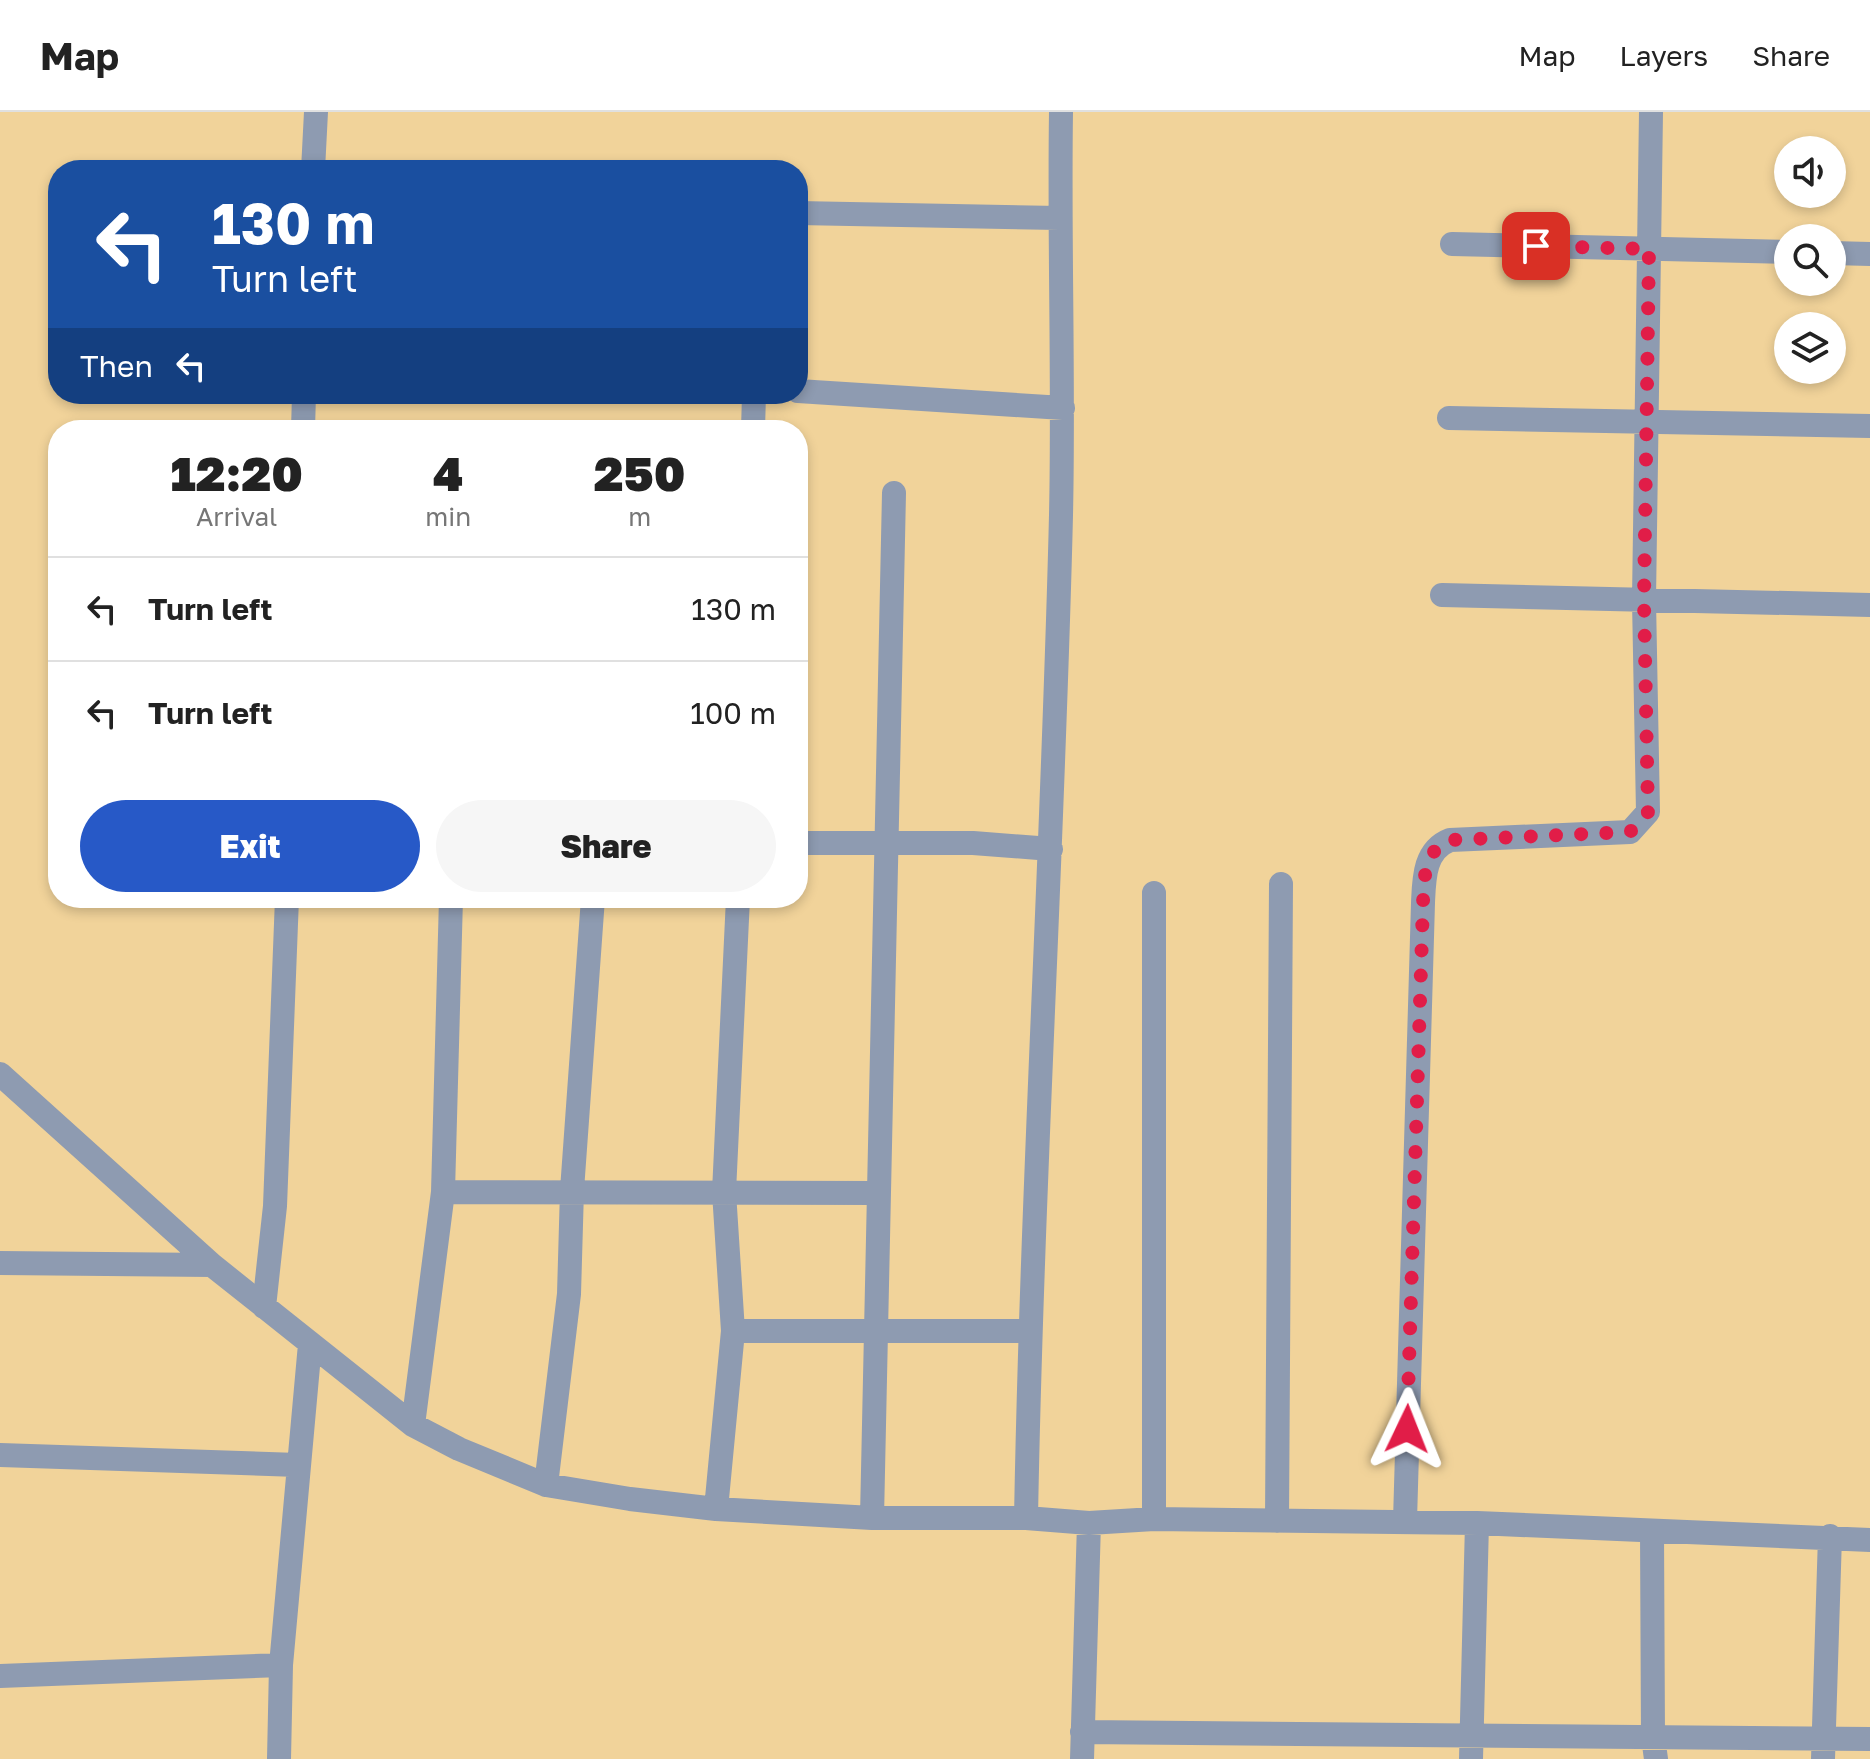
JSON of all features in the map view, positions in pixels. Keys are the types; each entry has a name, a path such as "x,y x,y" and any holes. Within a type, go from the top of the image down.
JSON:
{"street":[{"path":"314,160 316,112"},
{"path":"1026,1518 1029,1331 1051,849 1063,408 1059,218 1061,112"},
{"path":"1405,1521 1426,871 1433,851 1450,840 1630,832 1648,812 1644,600 1651,112"},
{"path":"808,213 1059,218"},
{"path":"1452,244 1774,252"},
{"path":"1846,253 1870,254"},
{"path":"808,391 1063,408"},
{"path":"1449,418 1870,426"},
{"path":"872,1518 894,493"},
{"path":"1442,595 1870,605"},
{"path":"808,843 973,843 1051,849"},
{"path":"1277,1521 1281,884"},
{"path":"1154,893 1154,1519"},
{"path":"264,1307 275,1206 287,908"},
{"path":"413,1425 443,1192 451,908"},
{"path":"546,1485 569,1294 572,1190 592,908"},
{"path":"716,1509 733,1331 724,1192 738,908"},
{"path":"0,1074 212,1265 413,1425 459,1449 546,1485 716,1509 872,1518 1026,1518 1089,1523 1154,1519 1405,1521 1870,1540"},
{"path":"443,1192 878,1193"},
{"path":"0,1263 212,1265"},
{"path":"733,1331 1029,1331"},
{"path":"279,1759 281,1665 310,1344"},
{"path":"0,1455 298,1465"},
{"path":"1082,1759 1089,1523"},
{"path":"1472,1747 1477,1523"},
{"path":"1652,1532 1654,1748"},
{"path":"1823,1749 1830,1536"},
{"path":"0,1676 281,1665"},
{"path":"1082,1732 1472,1747 1823,1749 1870,1739"}],"route":[{"path":"1407,1429 1424,880 1433,851 1450,840 1630,832 1648,812 1644,600 1649,249 1536,246"}]}
